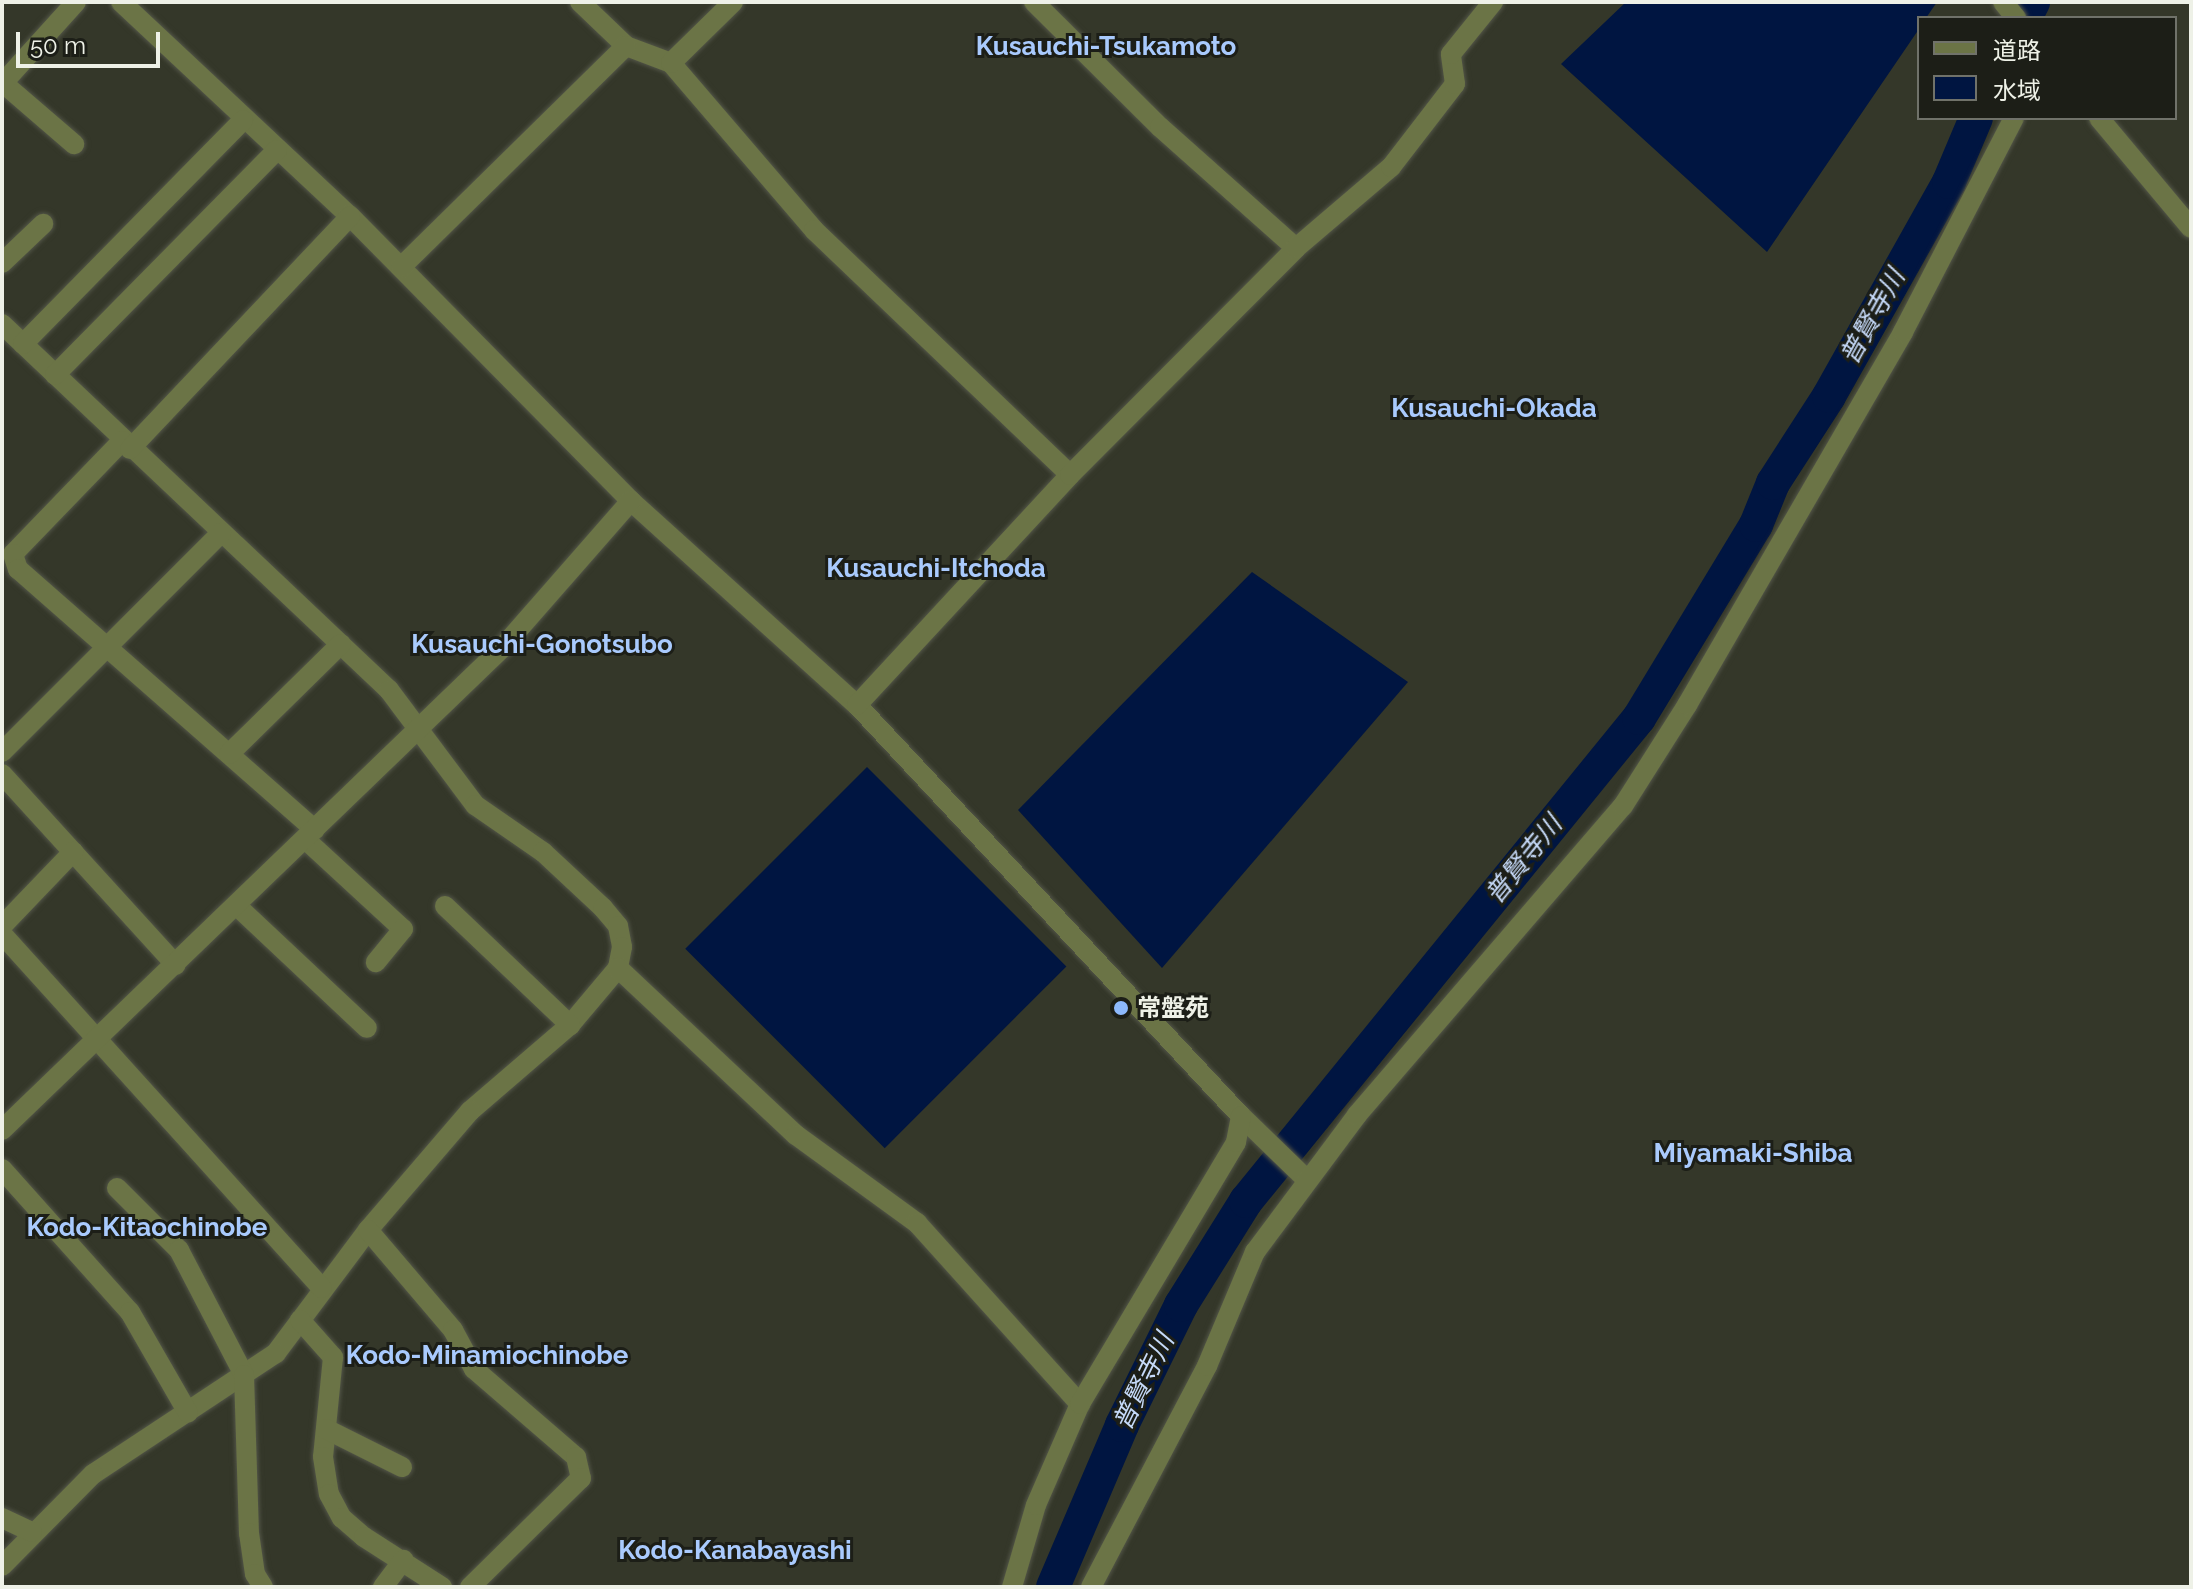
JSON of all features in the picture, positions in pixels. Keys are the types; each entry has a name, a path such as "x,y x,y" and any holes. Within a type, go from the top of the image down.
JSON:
{"street":[{"path":"74,144 2,84 76,2"},
{"path":"121,2 243,120 350,216 631,501 857,705 1248,1124 1302,1176"},
{"path":"580,2 626,46 671,63 814,230 1070,475"},
{"path":"671,63 733,2"},
{"path":"1034,2 1160,127 1296,248"},
{"path":"857,705 1070,475 1296,248 1391,167 1455,84 1451,54 1493,2"},
{"path":"401,267 626,46"},
{"path":"23,344 243,120"},
{"path":"1091,1587 1207,1366 1255,1252 1302,1176 1623,806 1903,332 2013,120"},
{"path":"2101,120 2191,228"},
{"path":"55,375 277,150"},
{"path":"350,216 126,445 13,554 18,569 229,754 403,929 376,962"},
{"path":"2,263 43,224"},
{"path":"2,324 126,445 389,690 475,805 543,852 618,926 618,968 570,1025 470,1111 368,1230 276,1353 93,1474 32,1532 2,1566"},
{"path":"2,1130 101,1038 503,647 631,501"},
{"path":"2,752 221,533"},
{"path":"229,754 341,644"},
{"path":"2,774 176,965"},
{"path":"2,926 73,852"},
{"path":"237,906 367,1028"},
{"path":"445,906 570,1025"},
{"path":"2,934 101,1038 322,1288"},
{"path":"618,968 796,1135 917,1223 1080,1404"},
{"path":"1012,1587 1036,1505 1080,1404 1248,1124"},
{"path":"2,1169 130,1312 188,1413"},
{"path":"117,1188 179,1250 244,1375 249,1533 255,1574 263,1587"},
{"path":"368,1230 453,1330 474,1369 576,1457 581,1478 470,1587"},
{"path":"300,1320 333,1357 323,1457 329,1494 342,1518 442,1587"},
{"path":"326,1429 402,1467"},
{"path":"2,1518 32,1532"},
{"path":"383,1587 403,1560"}],"water":[{"path":"1626,2 1937,2 1927,16 1917,16 1917,32 1767,252 1561,64"},
{"path":"1252,572 1408,682 1162,968 1018,810"},
{"path":"867,767 1066,966 885,1148 685,949"}],"waterway":[{"name":"普賢寺川","path":"2026,16 2033,2"},
{"name":"普賢寺川","path":"1053,1587 1122,1425 1181,1305 1246,1201 1639,718 1756,525 1773,483 1829,396 1949,182 1975,120"}],"place":[{"name":"常盤苑","path":"1121,1008"}],"district":[{"name":"Kusauchi-Tsukamoto","path":"1106,47"},
{"name":"Kusauchi-Okada","path":"1494,409"},
{"name":"Kusauchi-Itchoda","path":"936,569"},
{"name":"Kusauchi-Gonotsubo","path":"542,645"},
{"name":"Miyamaki-Shiba","path":"1753,1154"},
{"name":"Kodo-Kitaochinobe","path":"147,1228"},
{"name":"Kodo-Minamiochinobe","path":"487,1356"},
{"name":"Kodo-Kanabayashi","path":"735,1551"}]}
